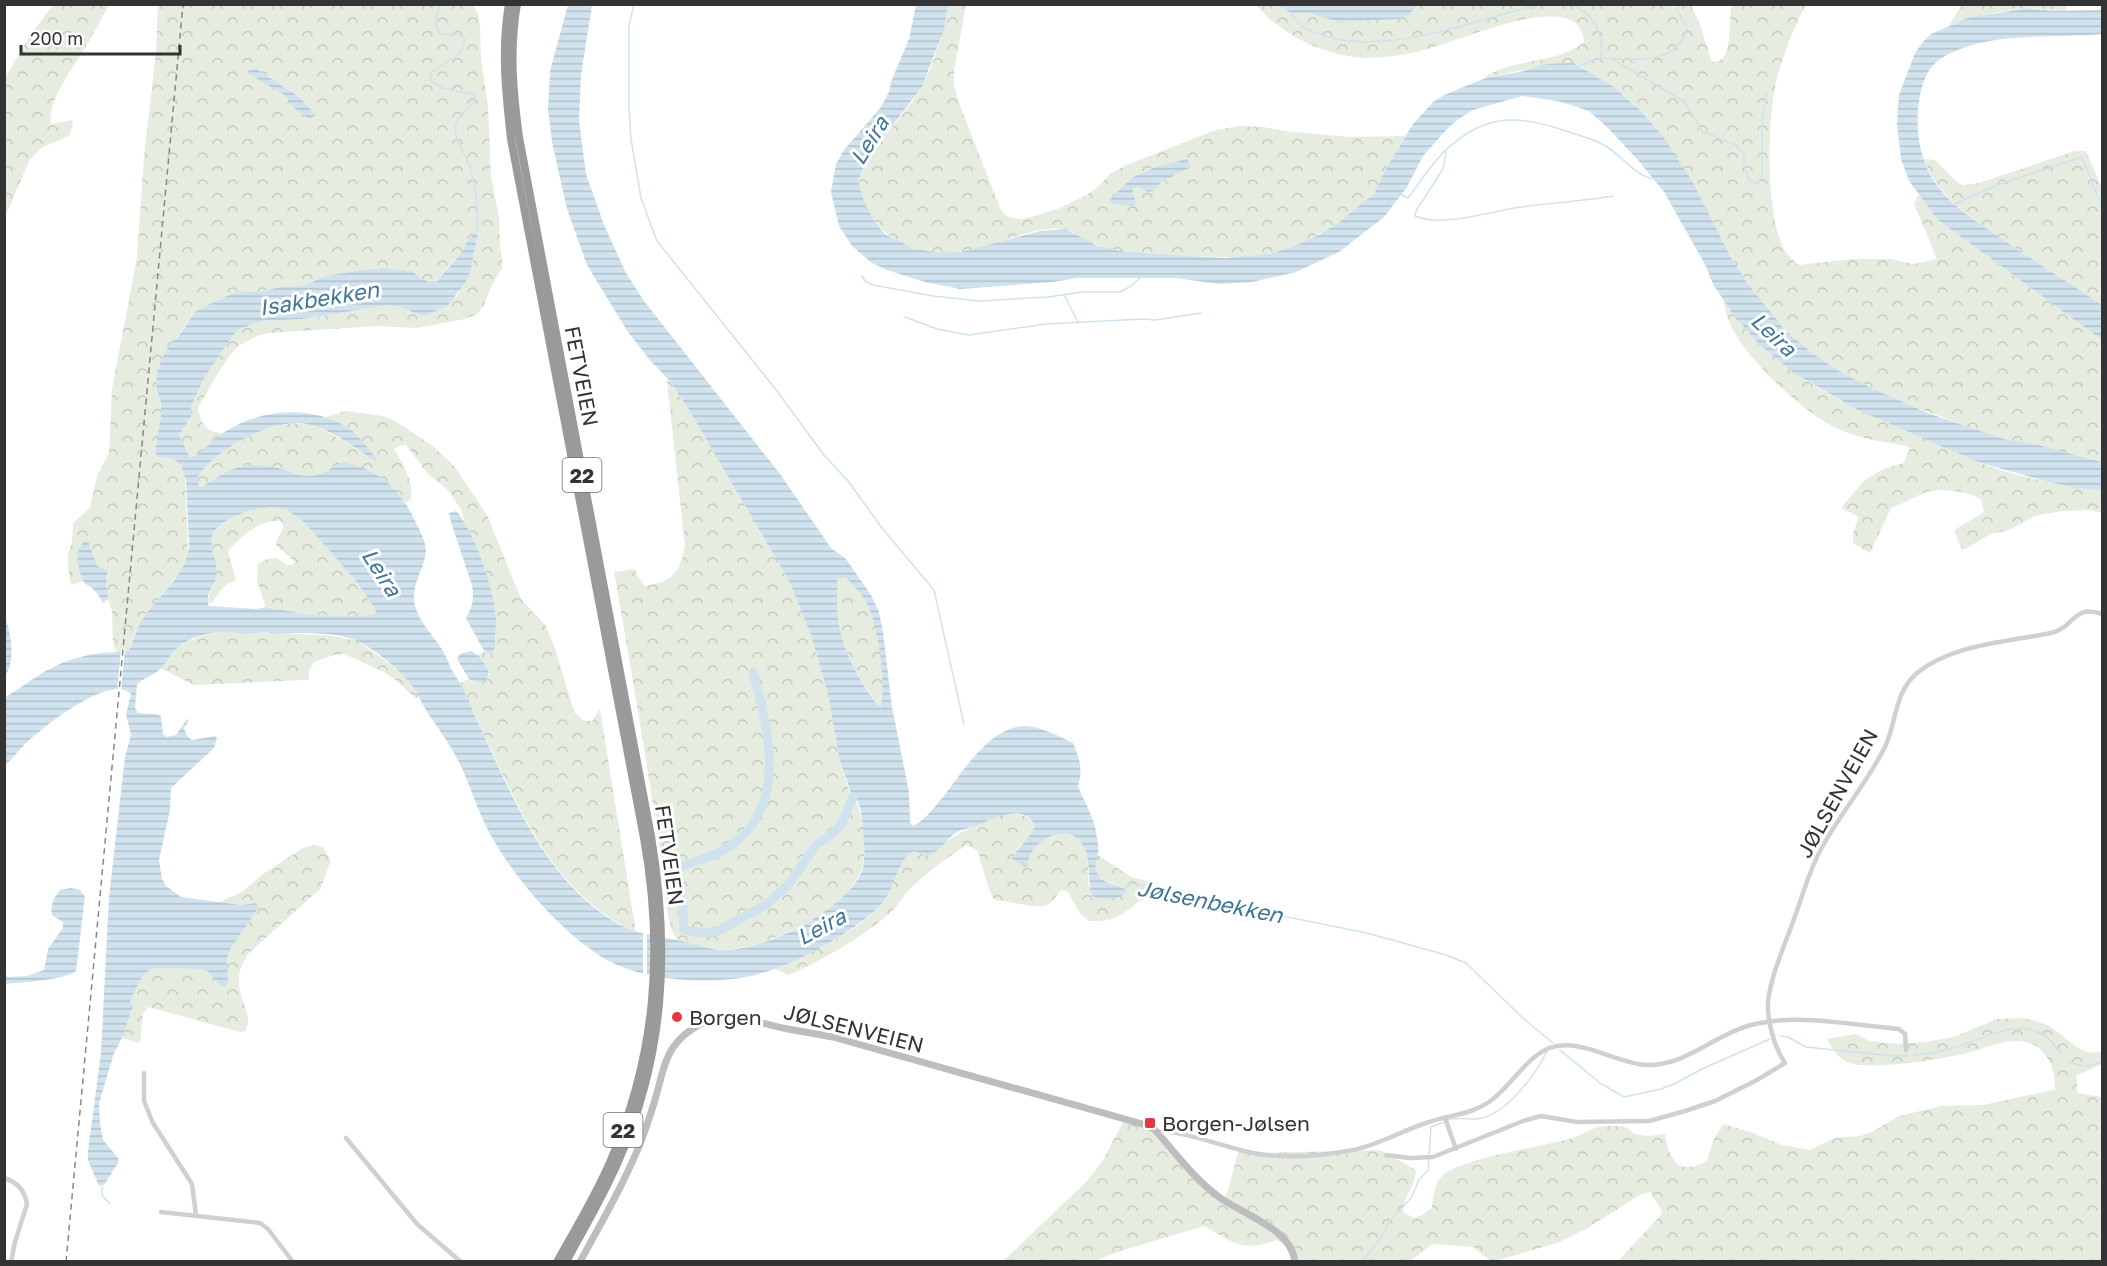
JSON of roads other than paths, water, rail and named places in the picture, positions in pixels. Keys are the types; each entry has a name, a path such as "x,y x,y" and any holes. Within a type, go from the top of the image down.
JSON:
{"highway":[{"name":"FETVEIEN","path":"509,4 505,53 511,139 642,827 659,929"},
{"name":"FETVEIEN","path":"517,4 512,53 519,137 649,826 657,876 659,929"},
{"name":"22","path":"566,1262 617,1166 636,1117 654,1047 659,929"},
{"name":"22","path":"557,1262 601,1181 624,1129 644,1058 658,988"}],"main road":[{"name":"JØLSENVEIEN","path":"580,1262 634,1158 648,1124 664,1066 671,1051 679,1040 694,1028 718,1018 744,1018 790,1030 833,1037 1146,1125 1155,1131"},
{"path":"1155,1131 1196,1176 1218,1196 1281,1236 1291,1247 1295,1262"}],"street":[{"name":"JØLSENVEIEN","path":"1386,1155 1433,1157 1537,1117 1545,1116 1577,1122 1640,1122 1685,1112 1715,1101 1785,1063 1770,1021 1768,1001 1779,961 1819,853 1886,745 1905,686 1918,672 1941,659 1969,648 2059,631 2085,611 2103,614"},
{"name":"JØLSENVEIEN","path":"1155,1131 1172,1132 1252,1153 1299,1156 1359,1149 1428,1122 1468,1112 1488,1102 1531,1060 1552,1047 1567,1045 1580,1047 1637,1064 1667,1063 1692,1055 1734,1030 1770,1021"},
{"path":"1770,1021 1800,1021 1899,1029 1905,1034 1906,1050"},
{"path":"144,1073 144,1101 153,1123 192,1184 196,1215"},
{"path":"1445,1118 1456,1149"},
{"path":"346,1138 417,1224 461,1262"},
{"path":"4,1178 19,1187 27,1204 11,1262"},
{"path":"161,1212 260,1223 268,1229 293,1262"}],"water":[{"name":"Leira","path":"568,5 592,5 581,75 579,121 586,174 604,225 626,273 644,301 780,474 831,548 846,559 871,595 879,612 883,632 892,707 909,792 910,823 913,826 926,817 978,752 989,742 1012,728 1031,726 1073,743 1080,764 1078,786 1096,832 1098,850 1096,870 1102,879 1127,891 1111,899 1092,896 1088,860 1084,847 1073,835 1065,833 1056,834 1040,842 1025,867 1011,858 1035,826 1023,815 1007,814 957,832 927,856 914,851 908,855 887,896 872,913 840,936 803,957 766,972 734,979 678,979 640,973 607,960 590,949 557,921 526,887 490,834 449,744 414,689 387,660 357,641 336,635 219,632 200,636 178,647 158,671 137,685 135,708 138,713 161,716 163,734 167,737 176,735 187,719 189,720 184,728 187,736 192,740 215,736 217,738 214,748 171,788 170,810 159,860 162,879 166,886 181,897 241,905 256,903 259,907 231,948 227,958 228,983 225,986 219,984 207,971 199,969 153,968 144,974 130,1000 132,1008 129,1018 114,1053 99,1103 103,1140 118,1158 118,1163 104,1185 99,1186 88,1160 88,1151 101,1053 109,897 125,757 131,735 126,714 131,694 121,690 107,691 76,706 33,737 5,765 4,698 61,663 90,655 129,650 142,620 183,567 189,546 186,482 178,462 170,458 157,457 155,452 161,416 161,403 156,386 157,374 162,358 171,343 178,337 195,312 238,291 259,292 280,287 303,286 325,276 387,268 412,271 422,279 430,282 438,281 470,238 478,231 471,269 465,283 448,305 427,315 418,315 404,308 388,305 302,319 263,321 241,328 233,335 203,380 191,407 191,417 179,435 190,458 237,425 285,412 302,413 318,415 348,428 377,458 376,461 326,430 307,424 293,423 262,431 230,447 216,457 197,479 199,486 202,487 232,469 251,465 313,476 343,462 369,471 389,483 397,491 411,512 426,548 425,559 414,594 418,614 443,651 463,689 503,777 529,827 560,873 579,894 600,912 628,929 710,948 739,949 780,936 821,914 853,886 862,871 864,850 861,811 858,802 852,796 839,757 829,698 812,638 789,581 686,405 669,380 628,332 587,265 567,209 552,142 548,110 550,71","holes":["274,507 287,510 304,522 356,581 376,614 311,615 266,607 256,609 208,606 208,595 217,574 212,543 215,532 220,525 237,515","844,577 863,597 872,615 882,671 880,708 858,674 840,631 837,578"]},
{"name":"Leira","path":"916,5 948,5 944,29 922,87 882,139 858,181 864,202 875,222 885,234 914,249 940,253 962,252 1040,231 1066,229 1097,246 1126,252 1225,258 1270,254 1320,234 1374,194 1413,124 1433,102 1444,95 1488,77 1520,72 1547,64 1573,63 1614,87 1641,111 1662,135 1692,181 1747,283 1786,331 1812,353 1869,387 1930,414 2004,439 2038,445 2102,462 2102,490 2077,488 2044,481 1978,462 1858,410 1794,373 1760,345 1734,316 1713,284 1705,264 1664,192 1638,160 1589,111 1558,101 1522,96 1473,110 1460,118 1423,156 1407,187 1384,217 1339,252 1296,272 1252,282 1219,284 1176,278 1077,278 960,289 925,282 887,270 872,263 852,246 839,226 831,192 836,164 844,150 881,107 889,92 909,39"},
{"path":"1277,5 1413,5 1414,9 1409,14 1398,19 1341,22 1307,13 1291,13"},
{"path":"2028,8 2054,11 2102,10 2102,34 1998,40 1966,47 1946,55 1933,66 1924,80 1919,101 1919,142 1934,181 1954,204 2102,305 2102,340 1938,220 1909,181 1901,159 1897,124 1899,95 1915,53 1923,42 1931,34 1968,18"},
{"path":"255,68 299,97 316,115 309,119 295,109 284,95 246,72"},
{"path":"1187,159 1191,167 1161,182 1155,190 1149,192 1137,187 1132,189 1136,204 1133,206 1111,203 1110,200 1131,178 1153,168"},
{"path":"456,511 470,532 492,594 496,622 494,648 490,655 483,649 466,618 472,606 473,589 449,513"},
{"path":"85,541 89,543 97,566 108,571 106,585 108,597 103,603 94,590 84,582 80,572 78,555"},
{"path":"4,615 11,646 10,663 5,676"},
{"path":"471,651 480,657 489,672 486,680 478,683 469,679 457,659 460,654"},
{"path":"71,888 80,890 85,897 76,971 52,979 5,984 5,974 8,977 27,976 44,970 48,949 63,928 63,922 52,915 53,901 60,890"}],"waterway":[{"name":"Isakbekken","path":"441,4 436,19 436,26 440,34 460,35 465,39 460,53 430,73 431,81 442,88 472,94 476,98 458,119 455,128 474,183 477,232"},
{"path":"634,4 629,26 631,139 641,198 657,241 777,391 824,455 848,481 882,528 934,590 964,724"},
{"path":"1291,13 1303,27 1330,38 1359,42 1390,41 1422,36 1542,4"},
{"path":"1570,4 1592,19 1599,32 1602,49 1601,58 1577,68"},
{"path":"1601,58 1626,60 1652,58 1674,49 1682,40 1687,28 1676,8"},
{"path":"1610,58 1685,102 1702,131 1736,145 1744,154 1744,166 1750,181 1758,184 1762,176 1762,123 1767,93"},
{"path":"1400,194 1408,198 1435,162 1460,138 1490,123 1506,120 1521,120 1554,127 1599,142 1640,174 1655,179"},
{"path":"1444,151 1446,153 1443,169 1415,216 1438,220 1467,218 1520,207 1613,196"},
{"path":"1955,204 1997,185 2082,157 2102,208"},
{"path":"862,276 865,281 873,285 933,296 979,301 1048,297 1082,292 1120,292 1141,277"},
{"path":"1064,295 1078,322"},
{"path":"905,317 937,329 969,335 1046,324 1155,320 1201,313"},
{"path":"684,930 682,899 672,874 673,869 711,856 733,844 750,827 761,808 767,786 768,740 753,672"},
{"path":"684,930 706,933 720,930 767,904 789,884 816,845 841,825 853,797"},
{"name":"Jølsenbekken","path":"1124,889 1131,883 1367,933 1446,955 1466,963 1525,1020 1553,1043"},
{"path":"1914,1055 1946,1050 2011,1029 2037,1032 2049,1039 2061,1053"},
{"path":"1780,1036 1788,1037 1806,1047 1907,1056"},
{"path":"1560,1050 1600,1083 1624,1097 1674,1084 1770,1039"},
{"path":"1448,1120 1482,1118 1502,1108 1528,1081 1547,1051"},
{"path":"2069,1061 2086,1066 2102,1062"},
{"path":"1362,1262 1385,1232 1388,1223 1411,1198 1419,1180 1428,1170 1431,1127 1444,1122"},
{"path":"102,1187 102,1195 110,1204"}],"railway":[{"path":"66,1262 183,4"}],"place":[{"name":"Borgen","path":"677,1017"},
{"name":"Borgen-Jølsen","path":"1150,1123"}]}
